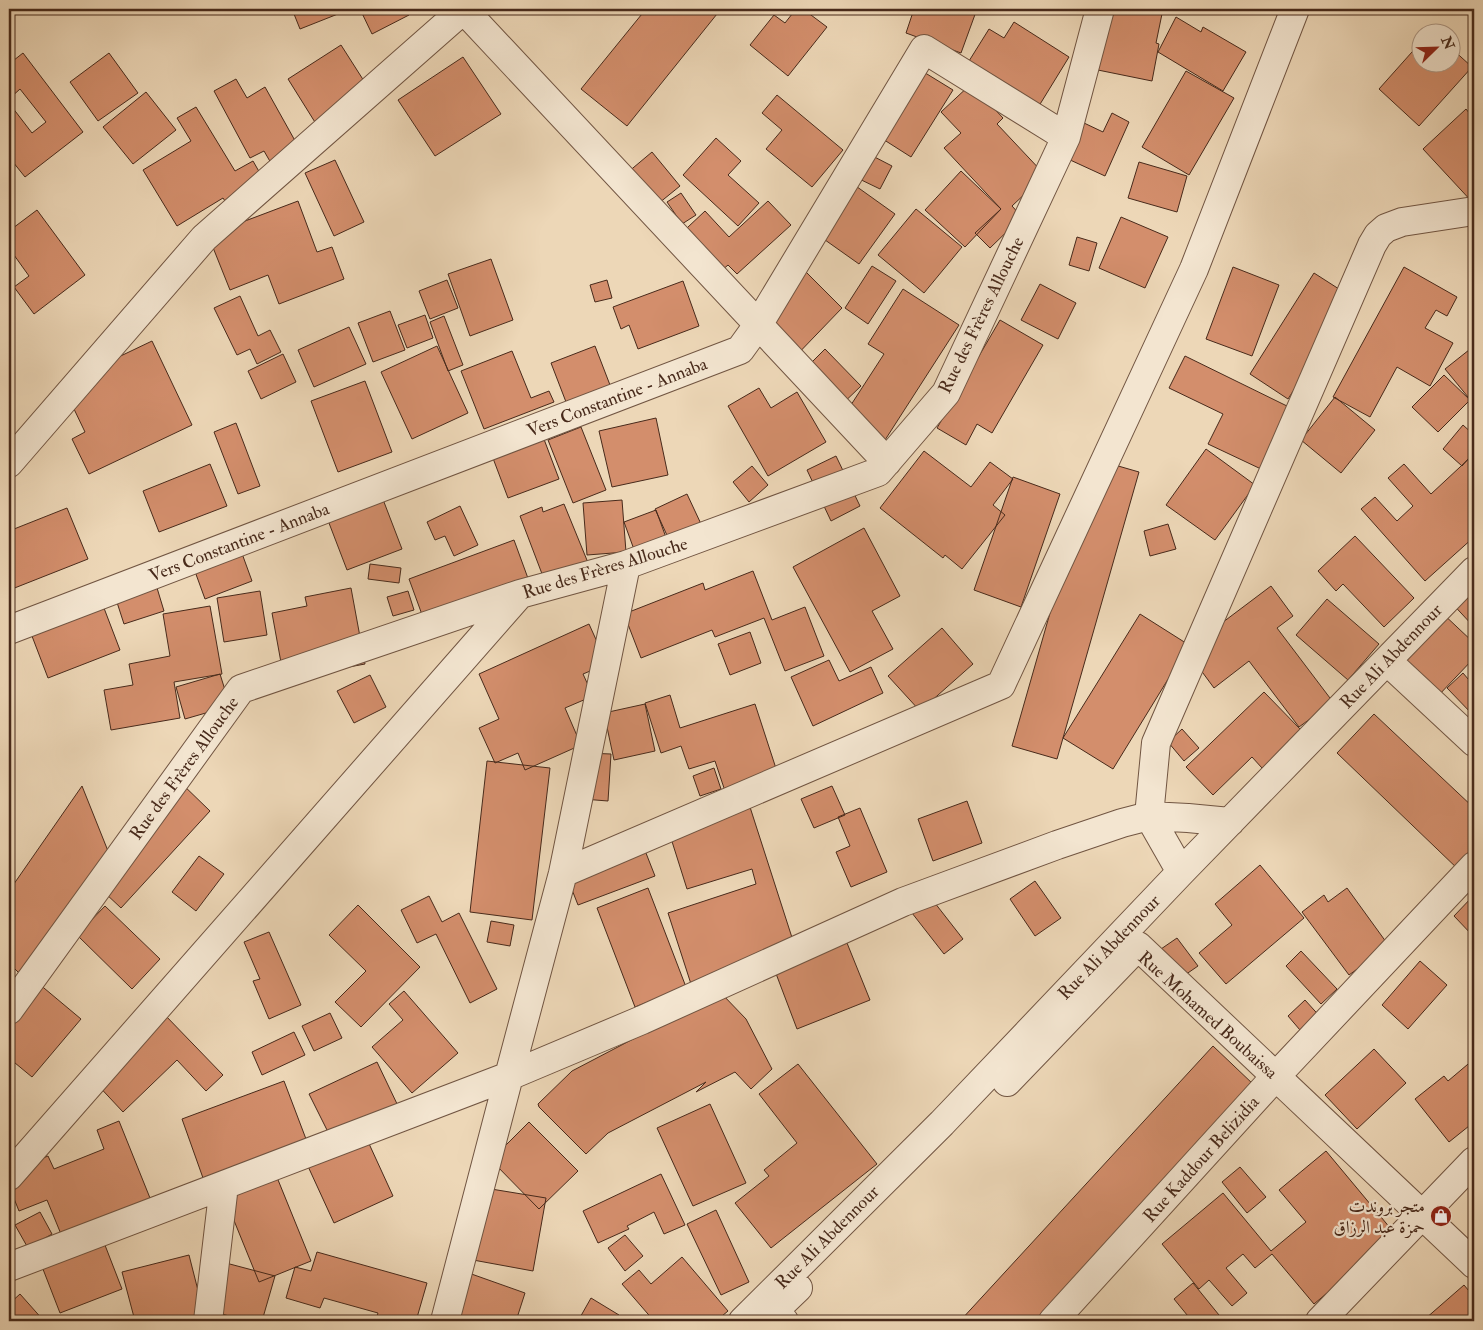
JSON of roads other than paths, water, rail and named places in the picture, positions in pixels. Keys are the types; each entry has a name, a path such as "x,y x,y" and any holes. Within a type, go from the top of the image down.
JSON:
{"street":[{"path":"9,463 204,238 464,9 887,462"},
{"name":"Rue des Frères Allouche","path":"9,1010 241,689 520,594 626,566 878,472 946,392 1066,137 1100,9"},
{"path":"563,873 1001,685 1194,269 1295,9"},
{"name":"Vers Constantine - Annaba","path":"9,630 740,350 758,325 924,49 1066,137"},
{"path":"1181,872 1149,816 1156,743 1372,245 1378,235 1386,228 1402,222 1474,212"},
{"path":"445,1321 563,873 626,566"},
{"name":"Rue Ali Abdennour","path":"742,1321 942,1123 1181,872 1474,571"},
{"path":"9,1176 520,594"},
{"path":"1387,661 1474,742"},
{"path":"9,1267 510,1076 642,1020 903,902 1057,845 1149,816 1230,822"},
{"name":"Rue Kaddour Belizidia","path":"1053,1321 1276,1076 1474,866"},
{"name":"Rue Mohamed Boubaissa","path":"942,1123 971,1119 1138,946 1474,1264"},
{"path":"784,1321 774,1311 910,1180 912,1152"},
{"path":"1320,1321 1474,1161"},
{"path":"208,1321 224,1185"}],"place":[{"name":"متجر بروندت حمزة عبد الرزاق","path":"1441,1216"}]}
